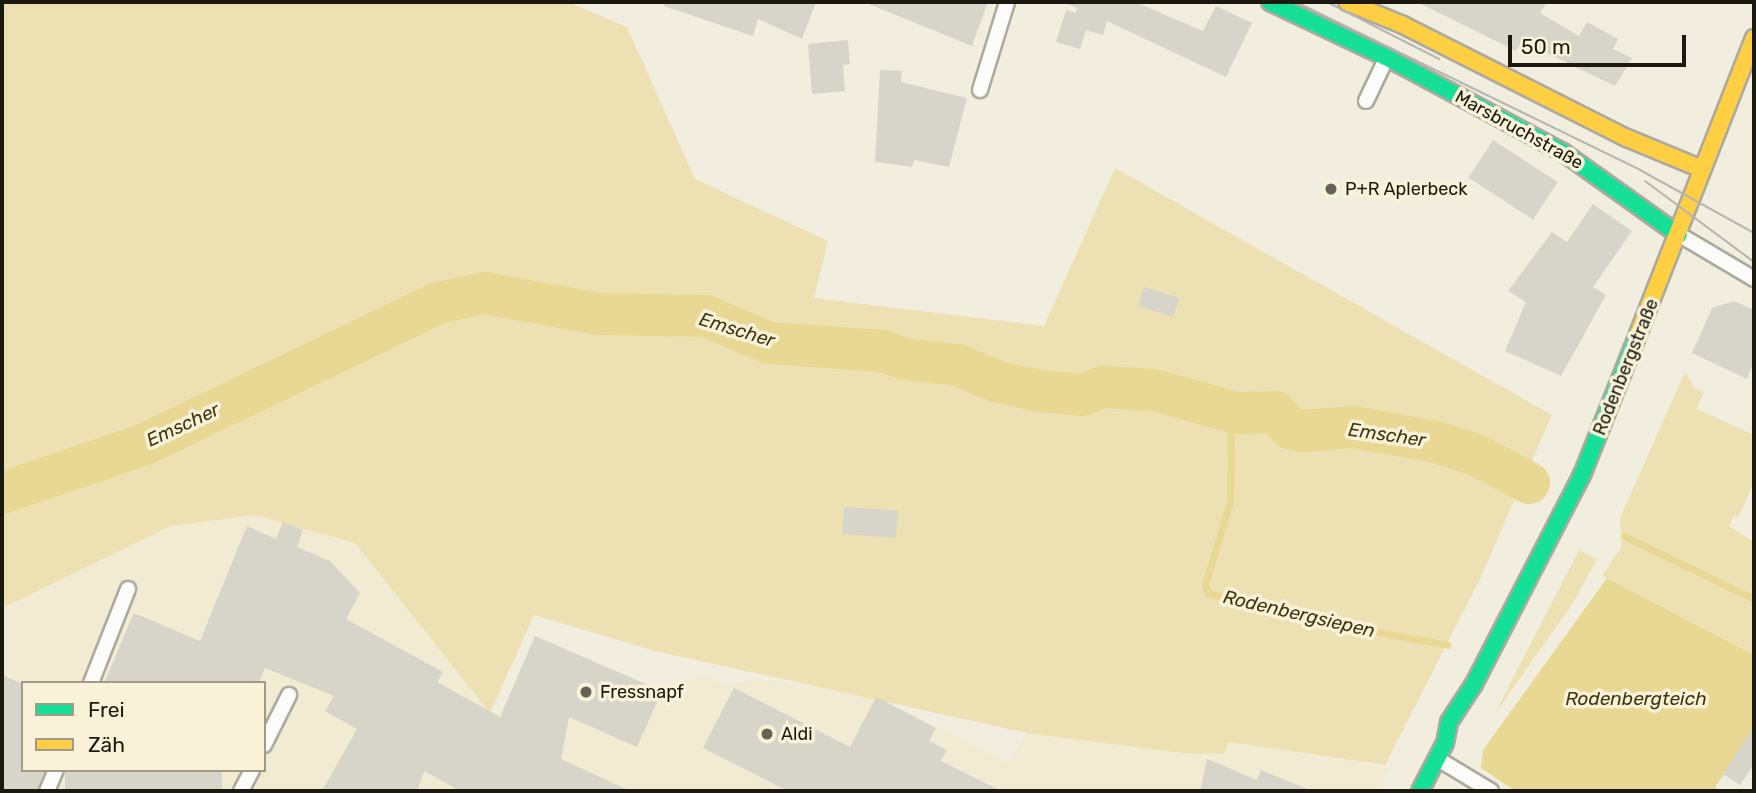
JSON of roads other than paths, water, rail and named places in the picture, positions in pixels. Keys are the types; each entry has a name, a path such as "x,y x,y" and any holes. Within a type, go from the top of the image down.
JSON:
{"street":[{"name":"Marsbruchstraße","path":"1270,2 1395,41 1702,169"},
{"name":"Marsbruchstraße","path":"1347,2 1395,41 1564,153 1679,234"},
{"name":"Rodenbergstraße","path":"1420,791 1445,743 1449,722 1474,684 1576,486 1679,234 1754,38"}],"lane":[{"path":"980,90 1007,2"},
{"path":"1366,101 1395,41"},
{"name":"Marsbruchstraße","path":"1679,234 1754,279"},
{"path":"92,681 128,589"},
{"path":"266,741 289,695"},
{"path":"1437,759 1491,791"},
{"path":"47,791 55,772"},
{"path":"241,791 251,772"}],"water":[{"name":"Rodenbergteich","path":"1607,578 1754,655 1754,732 1715,787 1720,791 1515,791 1481,768 1483,750"}],"waterway":[{"name":"Emscher","path":"2,493 143,445 438,303 484,293 598,314 706,316 769,343 883,351 905,359 958,365 998,382 1040,391 1082,395 1103,387 1154,390 1236,413 1275,412 1290,428 1303,431 1353,427 1436,442 1476,455 1529,483"},
{"name":"Rodenbergsiepen","path":"1231,412 1230,502 1205,585 1208,593 1300,618 1448,645"},
{"name":"Emscher","path":"1624,536 1754,599"}],"tram line":[{"path":"1296,2 1640,170 1754,233"},
{"path":"1327,2 1439,59"},
{"path":"1645,181 1754,262"}],"place":[{"name":"P+R Aplerbeck","path":"1331,189"},
{"name":"Fressnapf","path":"586,692"},
{"name":"Aldi","path":"767,734"}]}
